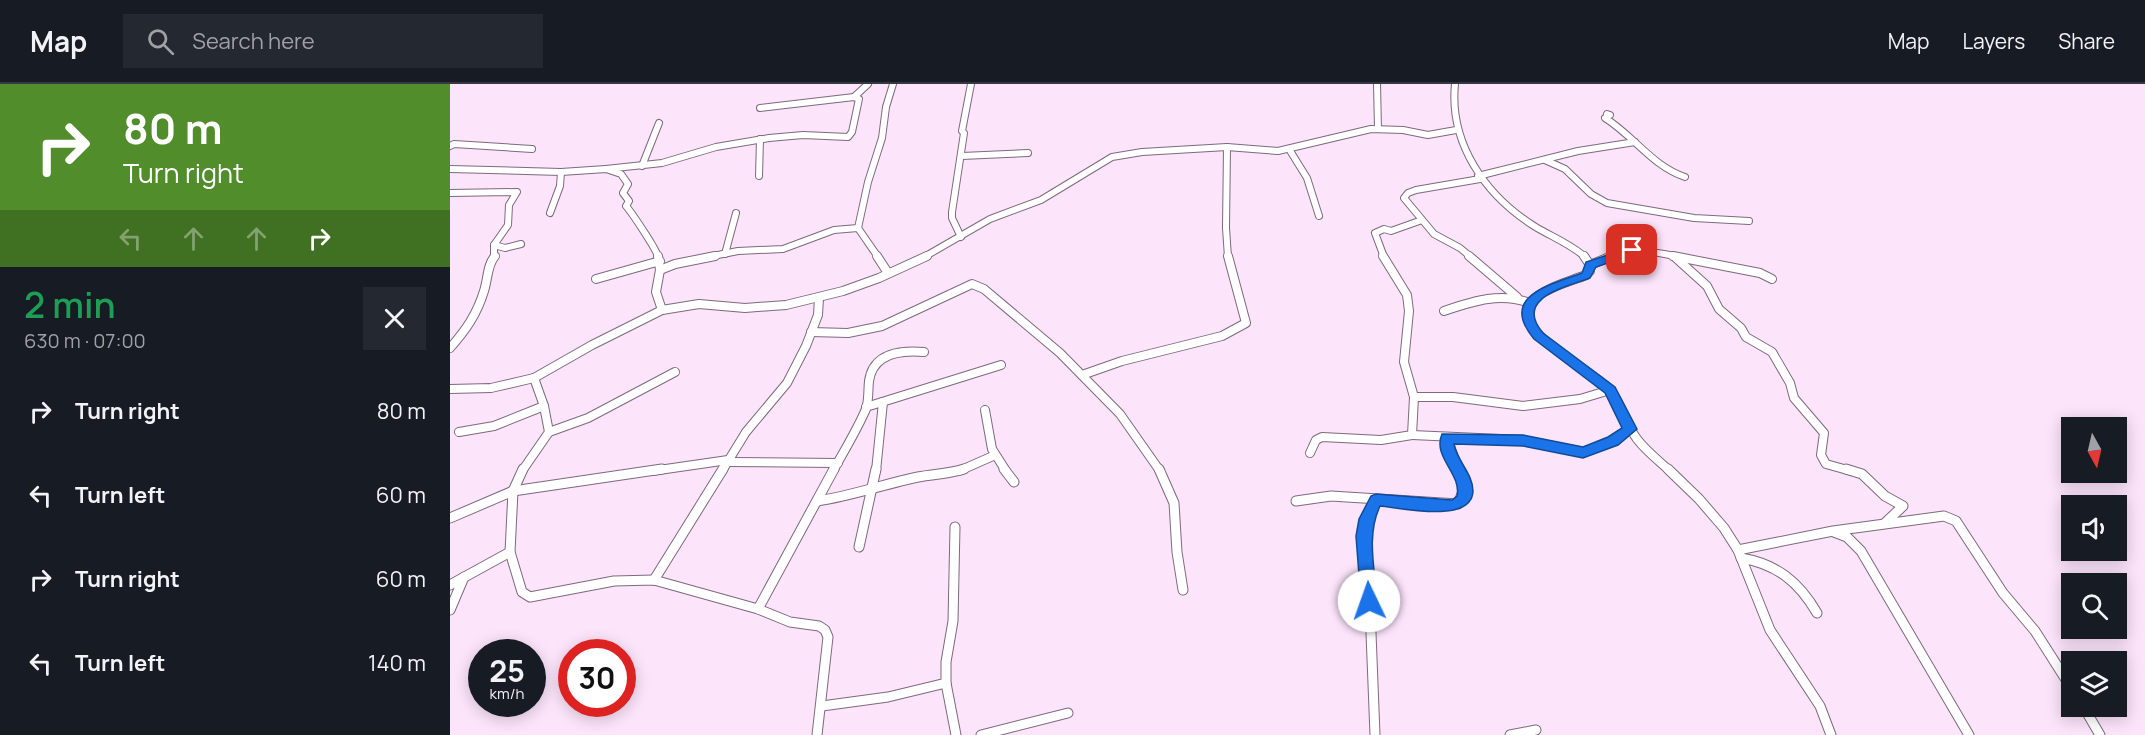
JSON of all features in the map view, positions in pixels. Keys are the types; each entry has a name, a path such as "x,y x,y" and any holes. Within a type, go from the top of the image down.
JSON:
{"street":[{"path":"854,97 868,84"},
{"path":"888,273 858,228 868,182 882,138 886,106 893,84"},
{"path":"961,237 952,218 952,212 962,156 964,133 962,130 971,84"},
{"path":"1377,84 1378,129"},
{"path":"1455,84 1453,117 1456,130 1479,178 1507,208 1582,255 1590,265 1590,271 1586,275 1541,293 1530,303 1528,318 1531,328 1538,336 1610,390 1637,439 1699,499 1724,528 1740,554 1770,630 1810,690 1832,735"},
{"path":"450,169 561,172 606,169 672,161 716,147 760,139 803,135 848,137 852,132 859,99 854,97 760,108"},
{"path":"1607,114 1610,115 1605,118 1618,125 1667,170 1685,177"},
{"path":"642,166 659,123"},
{"path":"450,389 491,388 534,378 592,345 662,310 699,304 746,308 786,305 819,298 888,273 947,246 990,219 1041,200 1105,160 1122,155 1227,147 1267,151 1319,143 1353,132 1378,129 1403,130 1428,135 1456,130"},
{"path":"759,176 760,139"},
{"path":"1516,297 1509,288 1460,248 1434,234 1407,202 1404,195 1416,190 1479,178 1578,151 1635,142"},
{"path":"450,146 454,144 532,149"},
{"path":"1082,375 1222,336 1246,323 1228,254 1228,202 1225,186 1227,147"},
{"path":"1289,148 1307,178 1319,216"},
{"path":"962,156 1028,153"},
{"path":"1545,160 1564,170 1591,194 1607,203 1694,218 1749,221"},
{"path":"606,169 625,176 628,184 624,195 629,201 626,206 637,218 642,232 657,252 660,270 656,292 662,310"},
{"path":"550,213 553,198 562,182 561,172"},
{"path":"450,193 517,192 507,209 508,225 494,245 495,256 489,263 491,270 489,279 473,318 450,348"},
{"path":"725,254 736,213"},
{"path":"1412,435 1414,397 1404,362 1410,311 1407,295 1385,261 1375,233 1384,229 1391,231 1422,220"},
{"path":"660,270 675,264 738,251 783,249 834,230 858,228"},
{"path":"494,245 505,248 521,244"},
{"path":"1590,265 1632,250 1648,250 1676,258 1760,273 1772,279"},
{"path":"1676,258 1707,286 1719,309 1741,328 1746,337 1772,352 1790,383 1794,398 1824,433 1821,455 1826,464 1862,474 1885,496 1903,506 1884,524"},
{"path":"596,279 660,261"},
{"path":"811,332 854,332 870,328 903,316 972,284 996,297 1060,353 1120,414 1157,464 1174,503 1177,552 1183,590"},
{"path":"1444,311 1475,300 1516,297 1530,303"},
{"path":"654,580 746,432 787,383 818,315 819,298"},
{"path":"758,609 866,407 868,379 874,366 882,357 911,350 924,352"},
{"path":"866,407 883,406 1001,365"},
{"path":"675,372 588,418 549,432 526,461 513,491 510,552 522,592 530,597 614,581 654,580 758,609 790,622 819,626 825,630 828,637 817,735"},
{"path":"534,378 544,406 549,432"},
{"path":"1414,397 1453,397 1523,406 1580,399 1610,390"},
{"path":"459,432 494,426 544,406"},
{"path":"859,547 867,518 881,436 883,406"},
{"path":"985,410 988,442 993,456 1014,482"},
{"path":"1310,453 1316,440 1322,436 1382,439 1408,438 1412,435 1523,440 1583,452 1613,441 1630,429"},
{"path":"1296,501 1317,496 1361,497 1373,504 1458,504 1463,499 1465,490 1462,477 1449,455 1447,438"},
{"path":"817,501 919,477 963,470 993,456"},
{"path":"450,518 513,491 728,461 838,463"},
{"path":"1373,504 1364,536 1369,582 1375,735"},
{"path":"1740,554 1833,531 1944,516 1956,521 2003,593 2035,631 2061,672"},
{"path":"955,527 953,621 946,662 946,683 956,735"},
{"path":"1833,531 1847,537 1860,551 1969,735"},
{"path":"450,585 510,552"},
{"path":"1740,554 1782,570 1810,600 1817,613"},
{"path":"450,610 464,577"},
{"path":"822,706 888,697 946,683"},
{"path":"981,735 1068,713"},
{"path":"2089,717 2100,735"},
{"path":"1510,735 1536,730"}],"route":[{"path":"1369,601 1364,536 1367,519 1376,500 1452,506 1463,499 1465,490 1462,477 1449,455 1447,438 1523,440 1552,448 1583,452 1594,450 1613,441 1630,429 1610,390 1598,378 1538,336 1531,328 1527,312 1532,299 1541,293 1586,275 1590,271 1590,265 1632,250"}]}
